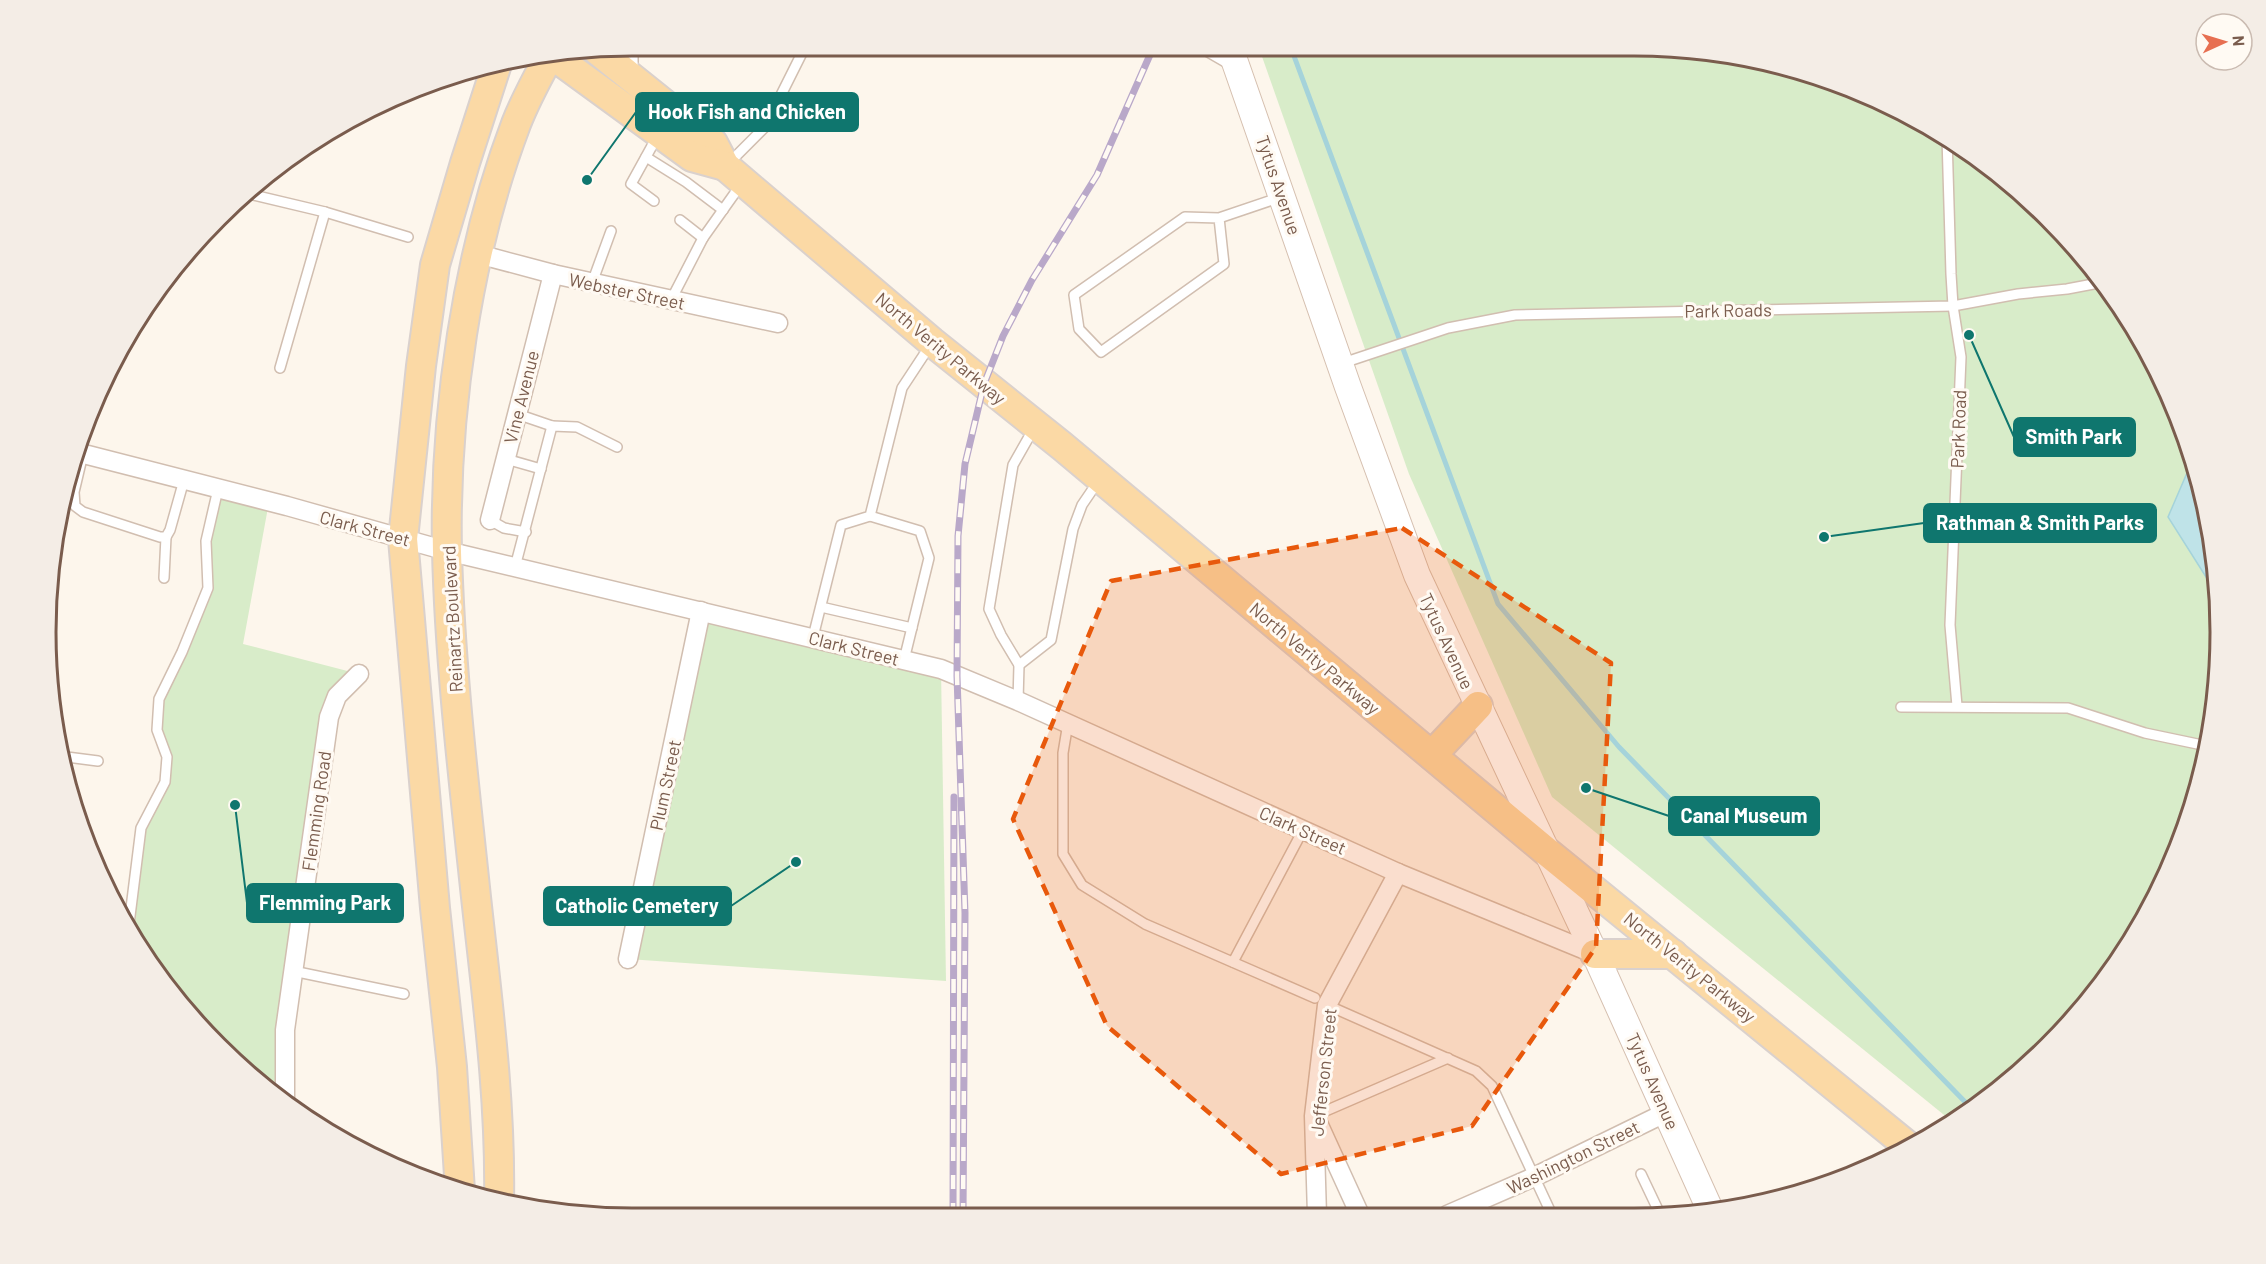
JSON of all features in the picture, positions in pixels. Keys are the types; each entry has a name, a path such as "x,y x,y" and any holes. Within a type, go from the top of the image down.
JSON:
{"main road":[{"name":"North Verity Parkway","path":"605,57 713,143 734,174 932,342 1100,478 1547,852 1903,1142"},
{"name":"North Verity Parkway","path":"559,60 652,145 692,157 734,174"},
{"name":"Reinartz Boulevard","path":"499,1192 493,1060 464,783 451,628 447,551 449,452 468,301 489,209 516,124 545,62"},
{"path":"459,1182 452,1067 435,908 403,539 421,366 435,265 494,73"},
{"path":"1432,755 1478,706"},
{"path":"1595,954 1673,954"}],"street":[{"name":"Tytus Avenue","path":"1233,56 1417,575 1595,954 1708,1204"},
{"name":"Webster Street","path":"478,254 592,283 778,323"},
{"name":"Vine Avenue","path":"490,520 553,274"},
{"name":"Clark Street","path":"84,454 447,551 941,669 1068,723 1398,873 1595,954"},
{"name":"Plum Street","path":"628,959 701,610"},
{"name":"Flemming Road","path":"285,1092 285,1030 329,717 338,696 359,674"},
{"name":"Jefferson Street","path":"1317,1208 1314,1116 1321,1002 1398,873"},
{"name":"Washington Street","path":"1462,1208 1534,1177 1667,1112"},
{"path":"1314,1116 1357,1208"}],"lane":[{"path":"632,78 633,56"},
{"path":"671,300 703,238 723,210 734,174 765,127 800,56"},
{"path":"654,201 641,198 631,184 652,145 686,182 723,210"},
{"path":"1947,149 1953,306 2018,294 2067,290 2093,284"},
{"path":"256,196 325,212 408,237"},
{"path":"1219,218 1224,264 1101,352 1079,329 1074,295 1185,217 1219,218 1283,196"},
{"path":"280,368 325,212"},
{"path":"680,220 703,238"},
{"path":"592,283 611,231"},
{"name":"Park Roads","path":"1341,364 1448,328 1515,315 1953,306"},
{"name":"Park Road","path":"1953,306 1961,357 1950,625 1957,705"},
{"path":"870,516 902,388 932,342"},
{"path":"517,414 552,426 577,427 617,447"},
{"path":"1018,701 1019,665 989,609 1013,465 1035,425"},
{"path":"515,567 552,426"},
{"path":"506,459 542,469"},
{"path":"1019,665 1052,640 1073,529 1082,505 1100,478"},
{"path":"164,578 166,537 170,531 184,480"},
{"path":"75,482 75,506 83,512 166,537"},
{"path":"130,915 141,828 165,782 167,757 157,730 159,699 182,652 208,588 206,541 218,489"},
{"path":"813,637 841,525 870,516 920,531 928,558 904,660"},
{"path":"490,520 504,528 526,532"},
{"path":"821,607 912,628"},
{"path":"1901,707 1957,705 2068,708 2145,733 2199,744"},
{"path":"1068,723 1063,753 1063,854 1082,885 1145,924 1476,1071 1492,1086 1548,1208"},
{"path":"70,757 98,761"},
{"path":"1233,962 1303,830"},
{"path":"293,970 404,994"},
{"path":"1314,1116 1448,1058"},
{"path":"1641,1174 1657,1207"}],"highlighted area":[{"path":"1402,528 1611,663 1596,947 1472,1126 1281,1174 1107,1026 1013,819 1111,581"}],"green space":[{"path":"1262,56 1634,56 1709,60 1783,75 1855,99 1922,133 1985,175 2042,224 2067,252 2091,281 2133,344 2167,411 2180,447 2191,483 2206,557 2209,594 2209,670 2206,707 2191,781 2167,853 2151,887 2113,952 2091,983 2042,1040 1985,1089 1946,1116 1552,797 1409,474"},
{"path":"218,489 269,502 243,644 359,674 337,696 286,1093 224,1040 199,1012 153,952 130,915 141,828 165,781 167,757 157,730 159,699 208,588 206,541"},
{"path":"701,611 941,669 946,981 628,959"}],"water":[{"path":"2188,472 2206,557 2208,580 2168,517"}],"waterway":[{"path":"1294,56 1498,604 1619,747 1966,1103"}],"railway":[{"path":"963,1208 965,913 957,676 958,536 965,464 984,384 1003,336 1032,280 1097,175 1149,56"},
{"path":"953,1208 954,797"}],"place":[{"name":"Hook Fish and Chicken","path":"587,180"},
{"name":"Smith Park","path":"1969,335"},
{"name":"Rathman & Smith Parks","path":"1824,537"},
{"name":"Canal Museum","path":"1586,788"},
{"name":"Flemming Park","path":"235,805"},
{"name":"Catholic Cemetery","path":"796,862"}]}
